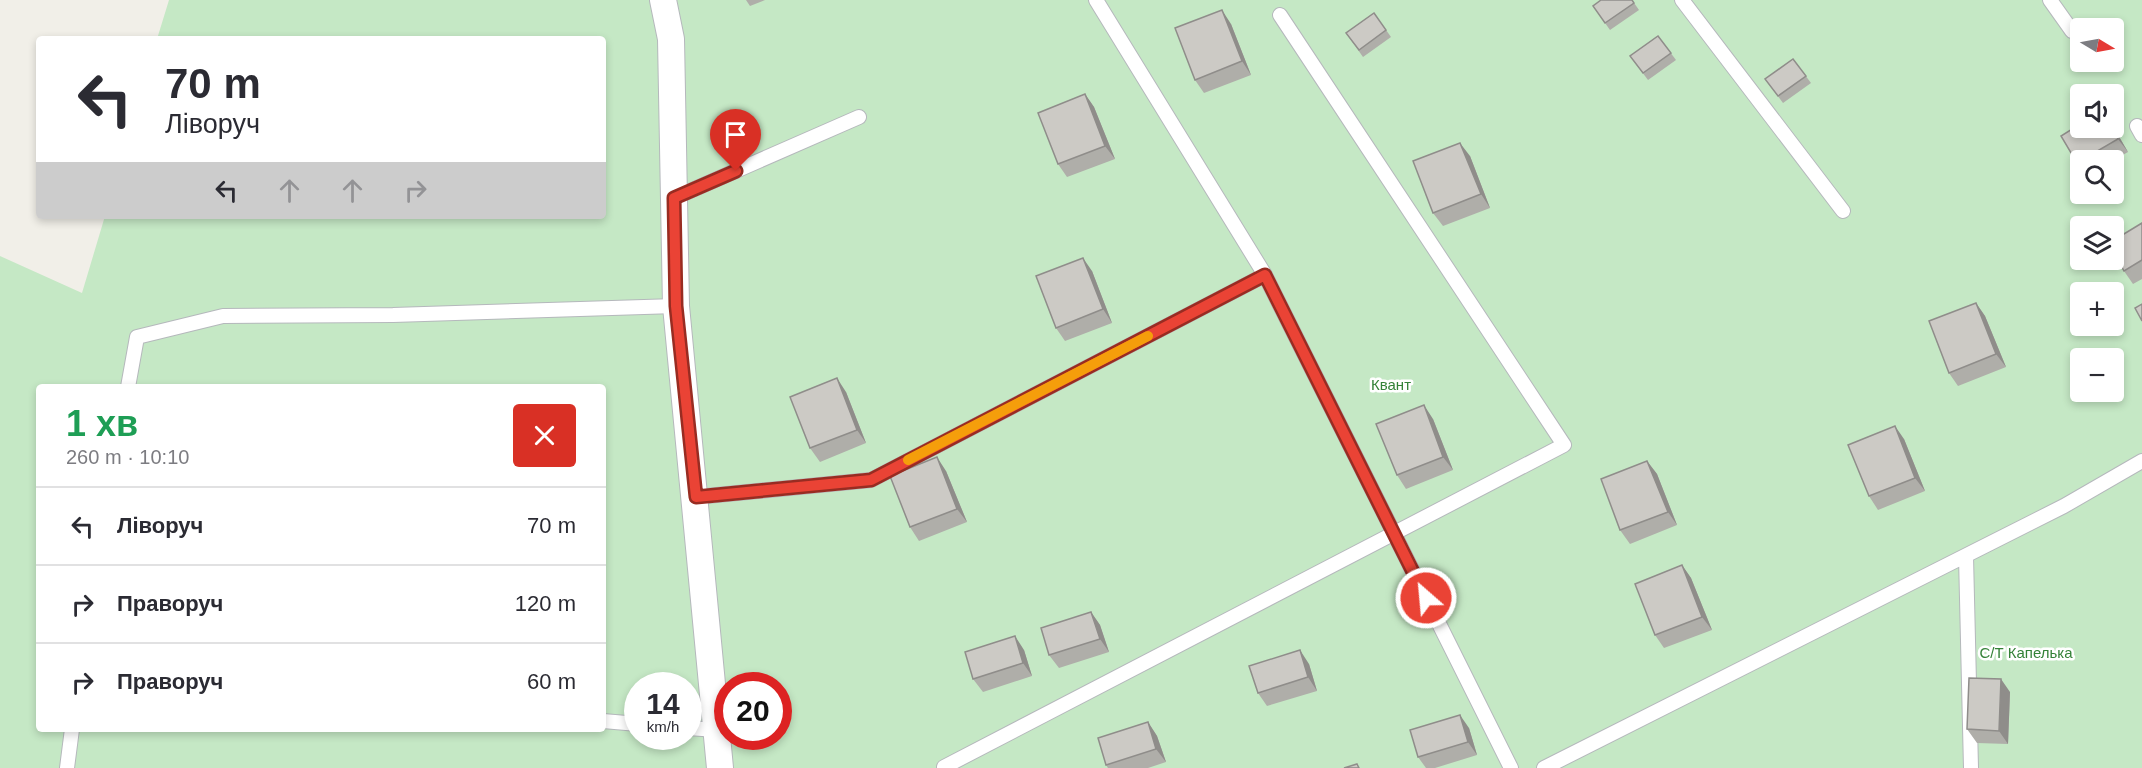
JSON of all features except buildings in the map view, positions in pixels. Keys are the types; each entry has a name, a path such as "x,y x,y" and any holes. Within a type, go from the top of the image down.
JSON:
{"street":[{"path":"663,0 671,39 676,306 714,697"},
{"path":"719,750 720,768"}],"lane":[{"path":"1096,0 1265,275 1512,768"},
{"path":"1682,0 1843,211"},
{"path":"2050,0 2070,28"},
{"path":"944,767 1564,445 1280,15"},
{"path":"674,198 859,117"},
{"path":"696,497 871,480 1265,275"},
{"path":"129,384 137,337 224,316 393,315 676,306"},
{"path":"1544,768 2064,506 2142,461"},
{"path":"1966,556 1971,768"},
{"path":"606,721 624,723"},
{"path":"67,768 72,732"}],"green space":[{"name":"Квант","path":"169,0 2142,0 2142,768 0,768 0,256 82,293 104,219 606,219 606,36 158,36"}],"slow traffic":[{"path":"908,460 1148,336"}],"route":[{"path":"736,171 674,198 676,306 696,497 871,480 1265,275 1426,598"}],"park label":[{"name":"С/Т Капелька","path":"2026,652"}]}
